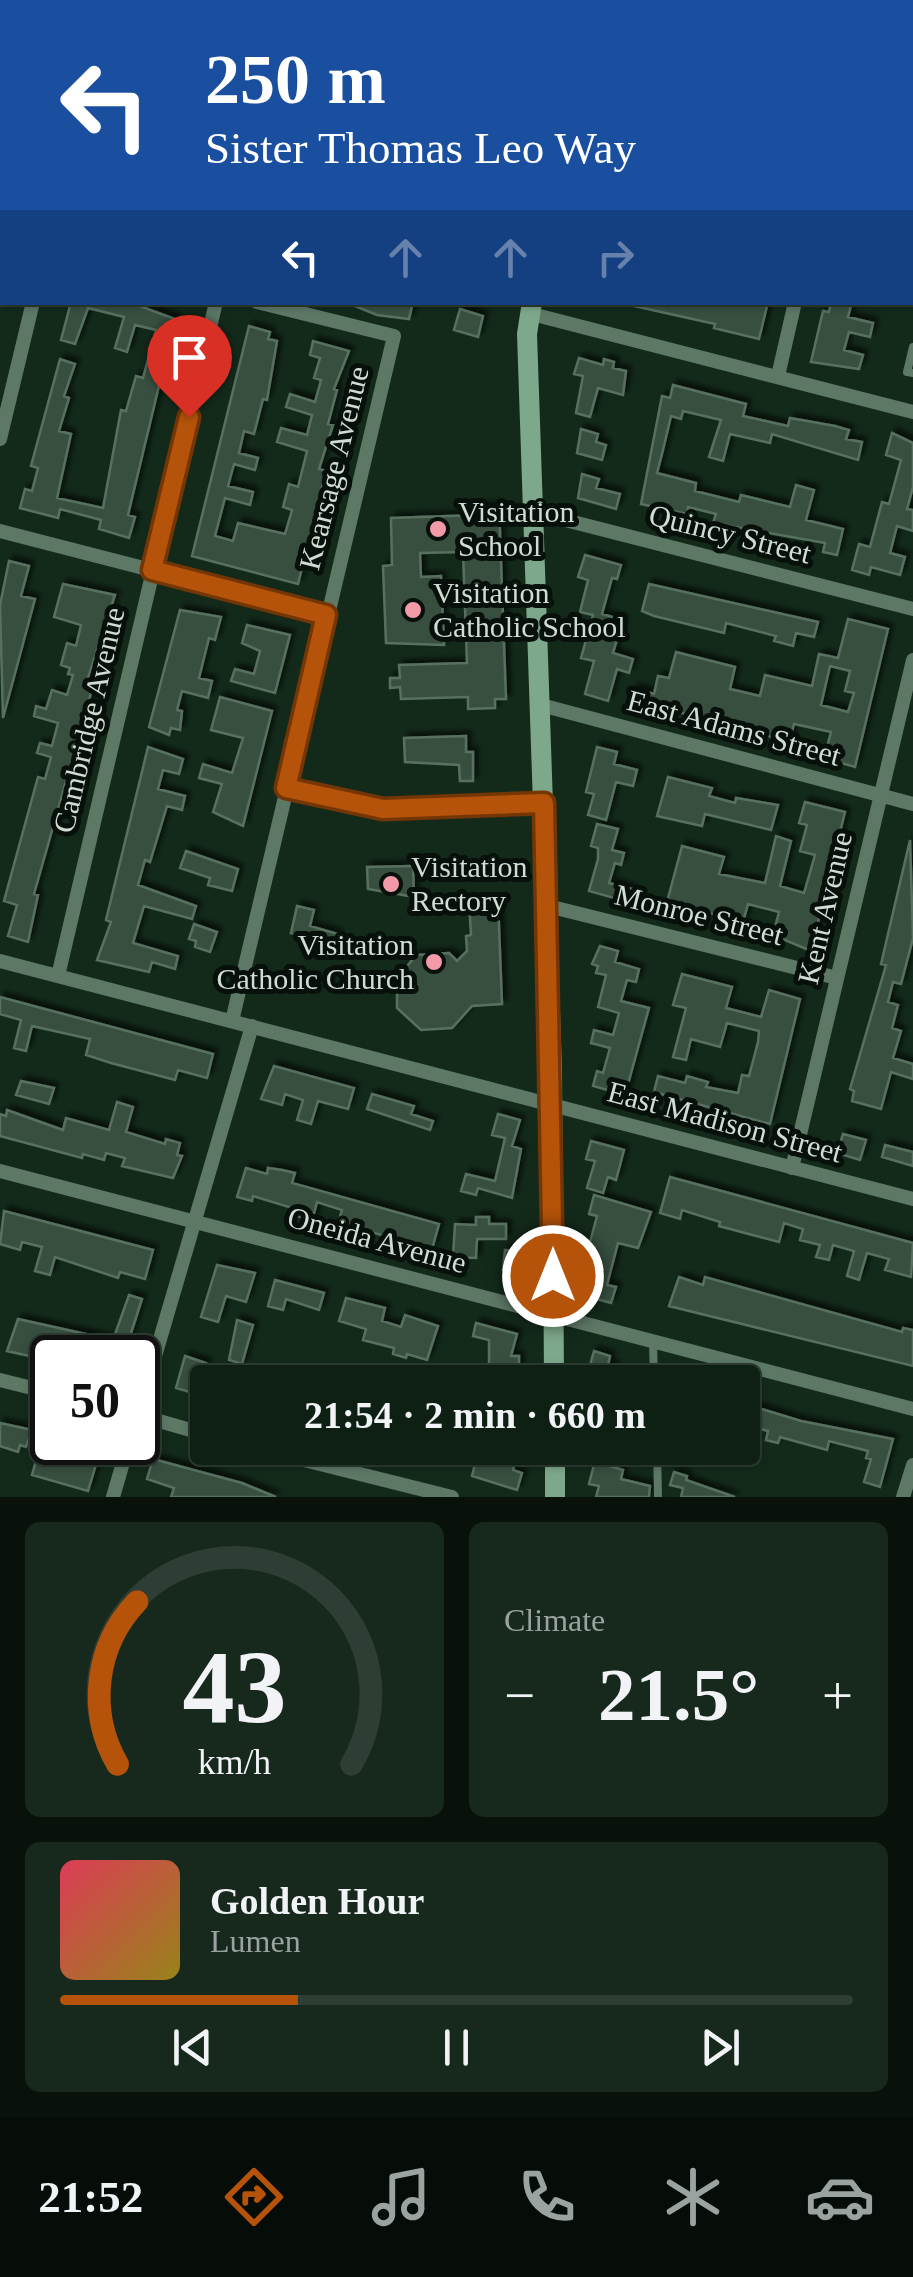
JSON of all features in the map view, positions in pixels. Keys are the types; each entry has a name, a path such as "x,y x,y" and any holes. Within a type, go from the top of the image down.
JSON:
{"main road":[{"path":"528,313 548,906 554,1365"},
{"path":"555,1465 555,1497"}],"street":[{"path":"0,440 32,305"},
{"name":"Cambridge Avenue","path":"58,976 215,305"},
{"path":"278,305 314,310"},
{"path":"778,376 794,305"},
{"name":"Kearsage Avenue","path":"232,1021 394,336 314,310"},
{"path":"528,313 913,412"},
{"name":"Quincy Street","path":"534,512 913,609"},
{"path":"0,530 326,615"},
{"name":"Kent Avenue","path":"792,1168 913,660"},
{"name":"East Adams Street","path":"541,705 913,804"},
{"name":"Monroe Street","path":"548,906 837,978"},
{"name":"East Madison Street","path":"0,960 913,1200"},
{"path":"160,1338 252,1026"},
{"name":"Oneida Avenue","path":"0,1171 913,1409"},
{"path":"0,1380 30,1388"},
{"path":"160,1421 190,1430"},
{"path":"113,1497 122,1465"},
{"path":"323,1465 450,1497"},
{"path":"904,1497 913,1465"}],"lane":[{"path":"913,346 907,372 913,373"},
{"path":"286,788 383,809 544,803"},
{"path":"652,1341 653,1365"},
{"path":"657,1465 658,1497"}],"building":[{"path":"70,305 137,305 175,319 128,515 135,517 129,538 99,529 101,520 60,509 58,518 20,508 25,489 32,491 38,468 31,466 60,359 75,364 64,396 69,398 59,431 71,434 57,498 103,508 121,410 126,411 136,376 143,378 156,330 135,325 127,352 115,348 124,317 88,308 75,344 61,340"},
{"path":"352,305 412,305 409,319 377,315"},
{"path":"830,305 851,305 848,317 873,323 870,337 849,332 844,350 863,355 859,369 811,362 823,311 829,312"},
{"path":"634,306 767,306 759,339 714,328 715,324"},
{"path":"460,309 483,316 478,337 454,330"},
{"path":"249,326 270,332 268,339 277,341 267,400 263,399 254,434 244,431 239,453 258,458 255,470 234,464 228,486 253,492 250,505 225,498 215,536 233,541 238,523 285,534 292,510 283,507 289,484 298,487 307,451 277,442 281,428 307,435 312,415 286,407 290,394 315,402 321,380 314,378 320,358 310,355 313,341 349,351 334,389 337,390 328,424 333,425 319,469 326,471 298,584 192,556"},
{"path":"579,358 603,365 604,359 614,362 613,368 626,371 623,395 598,388 590,417 576,413 583,376 574,374"},
{"path":"673,385 746,404 743,416 788,426 790,418 835,426 849,430 846,439 862,442 858,460 772,434 770,443 730,434 723,461 709,457 721,420 683,411 681,419 671,416 657,473 696,483 695,491 739,502 741,495 790,507 796,485 814,490 806,520 843,529 837,555 823,552 825,543 713,523 716,514 688,507 687,514 641,504 662,396 670,398"},
{"path":"581,429 598,434 596,442 606,445 602,460 577,453"},
{"path":"892,433 913,443 913,487 907,509 913,510 913,531 897,526 890,553 905,557 900,575 871,567 869,575 852,570 859,544 870,547 882,502 889,504 901,460 886,455"},
{"path":"582,474 599,479 596,488 620,494 616,509 578,498"},
{"name":"Visitation Catholic School","path":"499,506 506,699 495,699 495,708 468,709 468,697 401,699 400,687 390,688 390,678 400,678 399,665 467,663 463,552 420,553 421,577 441,576 444,645 386,643 383,566 392,565 391,518 479,515 479,507"},
{"path":"585,555 621,565 617,579 612,578 602,614 623,620 613,653 633,659 629,673 617,669 608,701 585,694 594,661 581,658 593,615 580,612 588,580 578,577"},
{"path":"9,561 29,566 21,596 35,599 3,718 0,605"},
{"path":"63,584 115,595 86,684 93,686 34,894 38,895 28,942 8,936 17,905 4,901 38,777 45,779 51,757 37,753 40,743 52,746 58,723 34,716 36,706 46,709 52,690 67,695 73,675 68,674 70,668 61,665 67,643 76,646 81,625 54,617"},
{"path":"649,584 818,622 814,637 796,633 793,646 774,641 776,636 726,623 724,633 654,616 642,611"},
{"path":"180,610 221,617 215,640 209,638 199,678 212,681 208,698 182,691 177,710 182,711 180,730 171,728 169,735 149,727"},
{"path":"848,619 888,629 855,767 824,758 831,732 794,724 789,742 704,717 629,704 633,688 654,694 658,676 669,678 676,652 735,667 730,689 760,696 765,675 812,686 819,654 838,658","holes":["830,666 850,671 845,691 854,693 848,712 821,705"]},
{"path":"247,625 290,635 275,693 231,681 235,669 254,674 260,651 242,643"},
{"path":"220,697 272,711 243,826 213,812 222,784 199,778 203,764 232,773 243,738 211,730"},
{"path":"466,736 466,752 473,752 473,781 460,781 459,765 405,762 404,738"},
{"path":"148,747 183,759 179,774 163,770 158,789 185,796 182,810 167,806 150,862 145,860 138,885 196,906 192,919 144,906 133,943 178,956 175,969 152,962 149,972 97,960 111,922 106,920"},
{"path":"597,747 617,752 614,764 637,770 633,786 616,782 606,820 588,815 594,794 586,792"},
{"path":"668,777 712,788 709,796 735,803 736,798 778,805 771,830 705,814 702,826 657,816"},
{"path":"805,802 845,812 811,951 773,935 779,912 748,904 743,922 667,902 682,846 724,857 719,874 765,883 776,836 791,841 780,886 804,893 815,855 800,851 807,825 799,823"},
{"path":"597,824 618,829 612,850 624,853 621,865 615,863 609,883 632,889 628,902 589,891 598,859 598,848 591,846"},
{"path":"910,840 913,938 901,984 893,982 888,1002 898,1005 892,1028 901,1031 893,1058 913,1064 913,1079 891,1072 881,1109 852,1101 854,1091 850,1089 886,965 881,964"},
{"path":"186,851 238,869 232,891 208,885 210,878 180,868"},
{"name":"Visitation Rectory","path":"413,866 414,897 368,889 367,867"},
{"name":"Visitation Catholic Church","path":"498,901 502,1004 472,1006 452,1028 421,1030 397,1008 397,979 416,955 449,953 457,961 467,951 466,936 471,935 469,902"},
{"path":"297,906 314,910 310,926 338,934 335,945 291,933"},
{"path":"194,924 217,932 210,952 195,947 196,941 189,939"},
{"path":"600,946 618,951 615,962 639,969 636,982 627,980 621,1001 649,1008 625,1095 593,1086 597,1071 603,1073 610,1048 591,1043 594,1030 613,1035 619,1013 598,1007 606,975 596,973 598,966 592,964"},
{"path":"682,974 732,987 726,1008 761,1017 769,990 800,999 770,1124 654,1092 658,1076 685,1083 687,1076 708,1082 706,1087 738,1093 742,1075 749,1076 758,1042 759,1031 727,1023 720,1047 691,1039 686,1060 673,1057 686,1008 673,1005"},
{"path":"0,997 213,1054 207,1078 178,1070 175,1080 111,1063 86,1055 90,1039 32,1026 26,1051 14,1048 21,1020 0,1014"},
{"path":"274,1066 354,1088 348,1109 318,1101 311,1124 297,1120 303,1100 285,1094 282,1105 261,1099"},
{"path":"21,1081 54,1088 49,1104 16,1095"},
{"path":"372,1094 414,1106 411,1114 433,1121 430,1130 367,1109"},
{"path":"117,1102 133,1107 126,1132 165,1144 166,1139 180,1143 177,1155 182,1156 173,1178 122,1166 125,1158 106,1153 104,1160 83,1154 82,1158 0,1136 0,1114 6,1116 7,1110 63,1130 66,1118 109,1130"},
{"path":"498,1114 520,1120 512,1146 521,1149 512,1198 478,1188 476,1195 461,1191 466,1174 495,1181 505,1138 492,1135"},
{"path":"843,1134 866,1140 860,1160 837,1153"},
{"path":"591,1141 624,1150 616,1180 608,1177 603,1193 587,1188 595,1161 586,1159"},
{"path":"885,1145 913,1152 913,1166 882,1157"},
{"path":"246,1168 267,1174 268,1168 295,1173 292,1183 439,1224 432,1249 338,1223 342,1210 317,1202 312,1221 297,1216 299,1210 253,1196 252,1201 237,1197"},
{"path":"670,1177 913,1243 911,1277 885,1270 889,1259 867,1253 859,1280 847,1276 854,1251 833,1245 829,1260 816,1257 820,1245 800,1240 803,1229 784,1223 779,1242 719,1226 720,1222 682,1210 680,1219 660,1213"},
{"path":"594,1195 651,1212 638,1248 618,1243 607,1285 616,1287 611,1303 589,1297 595,1277 588,1275 595,1247 589,1246 597,1216 589,1214"},
{"path":"4,1211 153,1250 145,1279 120,1272 118,1278 55,1257 50,1275 35,1271 42,1247 22,1242 20,1250 0,1244"},
{"path":"476,1217 489,1217 489,1224 506,1224 506,1239 477,1239 476,1258 453,1257 455,1224 476,1225"},
{"path":"505,1250 530,1252 528,1273 503,1270"},
{"path":"217,1265 255,1273 246,1302 226,1296 218,1322 201,1317"},
{"path":"679,1277 703,1285 705,1277 902,1332 903,1328 913,1330 913,1366 669,1306"},
{"path":"275,1280 324,1293 319,1310 286,1299 283,1310 268,1306"},
{"path":"129,1295 142,1299 130,1335 115,1335"},
{"path":"346,1298 385,1308 382,1321 401,1327 405,1315 438,1326 427,1360 393,1354 394,1348 363,1340 366,1329 339,1321"},
{"path":"18,1319 90,1335 30,1335 30,1356 7,1351"},
{"path":"237,1320 253,1325 242,1364 229,1360"},
{"path":"476,1323 517,1334 511,1356 519,1356 519,1365 489,1365 489,1340 473,1336"},
{"path":"594,1351 610,1356 608,1365 590,1365"},
{"path":"185,1356 206,1363 190,1365 190,1392 176,1388"},
{"path":"760,1408 801,1421 893,1439 880,1487 864,1482 871,1459 866,1458 868,1451 829,1441 827,1450 780,1437 778,1443 766,1440 768,1431 760,1429"},
{"path":"0,1423 30,1430 26,1447 20,1445 18,1452 0,1446"},
{"path":"160,1461 242,1483 276,1497 171,1497 174,1488 147,1479 151,1465 160,1465"},
{"path":"35,1465 96,1465 88,1491 32,1475"},
{"path":"475,1465 514,1465 513,1470 522,1473 517,1490 472,1476"},
{"path":"594,1465 605,1465 623,1470 621,1479 650,1486 649,1497 596,1497 599,1486 589,1484"},
{"path":"674,1472 735,1497 681,1497 683,1488 670,1485"}],"place":[{"name":"Visitation School","path":"438,529"},
{"name":"Visitation Catholic School","path":"413,610"},
{"name":"Visitation Rectory","path":"391,884"},
{"name":"Visitation Catholic Church","path":"434,962"}],"route":[{"path":"189,417 152,570 326,615 286,788 383,809 544,803 553,1276"}]}
